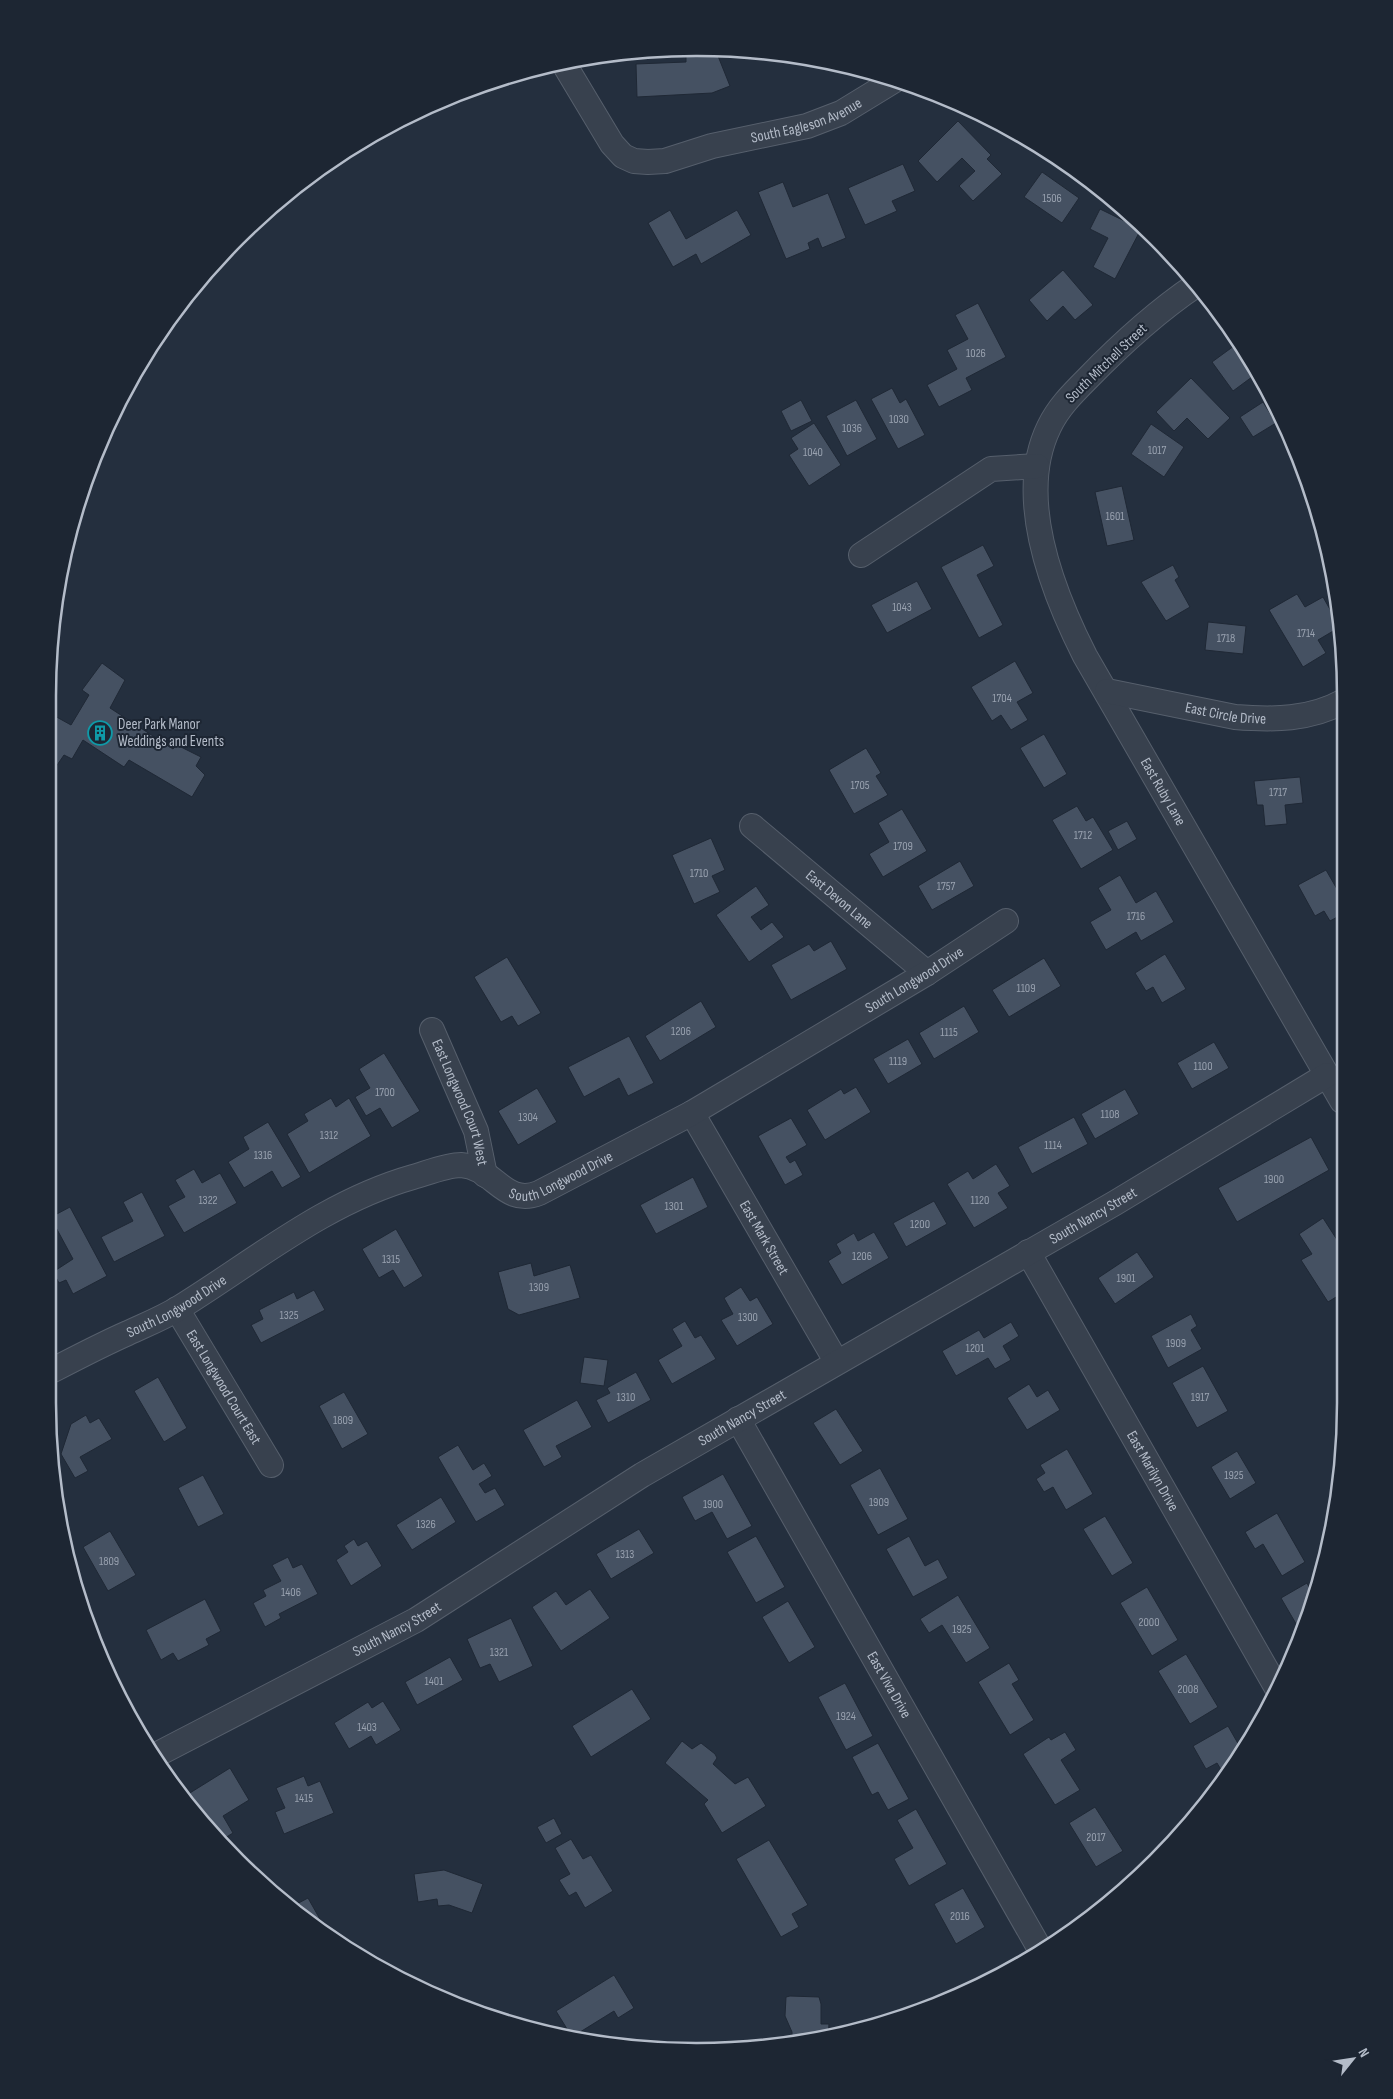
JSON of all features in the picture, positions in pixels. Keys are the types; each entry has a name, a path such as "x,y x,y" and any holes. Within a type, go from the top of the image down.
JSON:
{"street":[{"name":"South Eagleson Avenue","path":"567,70 593,115 623,156 634,161 665,161 712,146 807,126 841,112 886,85"},
{"name":"South Mitchell Street","path":"1037,466 1049,426 1060,407 1111,354 1173,301 1190,289"},
{"path":"861,555 991,470 1037,466"},
{"name":"East Ruby Lane","path":"1037,466 1036,508 1049,567 1066,619 1106,692 1337,1092"},
{"name":"East Circle Drive","path":"1106,692 1235,717 1256,719 1300,718 1322,712 1337,704"},
{"name":"East Devon Lane","path":"752,826 926,973"},
{"name":"South Longwood Drive","path":"56,1369 177,1309 310,1222 370,1192 412,1177 460,1165 472,1168 485,1175 514,1196 530,1196 692,1113 926,973 1006,921"},
{"name":"East Longwood Court West","path":"432,1030 476,1131 485,1175"},
{"name":"South Nancy Street","path":"161,1753 416,1620 487,1576 595,1504 836,1361 1028,1252 1327,1075"},
{"name":"East Mark Street","path":"692,1113 836,1361"},
{"name":"East Marilyn Drive","path":"1028,1252 1273,1681"},
{"name":"East Longwood Court East","path":"177,1309 271,1465"},
{"name":"East Viva Drive","path":"738,1419 1037,1944"}],"building":[{"path":"686,56 718,57 730,86 712,93 637,97 636,64 686,62"},
{"path":"958,121 991,155 987,159 1002,174 973,201 959,186 975,171 962,158 937,182 918,161"},
{"path":"903,164 915,191 892,201 897,211 865,225 848,188"},
{"path":"1042,172 1079,198 1062,223 1024,197"},
{"path":"783,182 793,207 828,193 846,238 822,248 818,238 808,243 810,249 786,259 758,192"},
{"path":"1100,209 1126,222 1138,234 1115,279 1093,267 1108,238 1090,229"},
{"path":"670,210 686,239 737,210 751,235 701,264 696,254 673,267 648,223"},
{"path":"1063,270 1093,305 1075,320 1063,306 1047,321 1029,300"},
{"path":"978,303 1006,357 966,378 972,390 939,407 927,385 957,369 947,350 968,339 955,315"},
{"path":"1233,347 1252,377 1233,391 1212,362"},
{"path":"1191,378 1230,418 1208,439 1187,418 1174,431 1156,412"},
{"path":"892,388 900,403 906,399 925,435 898,449 871,399"},
{"path":"801,400 812,421 791,431 781,411"},
{"path":"856,400 877,439 847,456 826,416"},
{"path":"1263,402 1276,423 1253,437 1240,417"},
{"path":"814,423 841,465 809,486 789,455 798,449 791,438"},
{"path":"1151,424 1184,447 1164,477 1131,454"},
{"path":"1122,486 1134,540 1107,546 1095,492"},
{"path":"983,545 994,566 977,575 1003,625 979,638 941,567"},
{"path":"1173,565 1179,577 1175,580 1190,607 1166,621 1141,582"},
{"path":"917,581 932,609 887,633 871,605"},
{"path":"1297,594 1305,607 1323,597 1331,610 1333,631 1318,640 1326,653 1303,667 1269,610"},
{"path":"1208,622 1246,626 1243,654 1205,650"},
{"path":"1015,661 1033,693 1017,702 1028,720 1011,730 1001,715 992,721 971,687"},
{"name":"Deer Park Manor Weddings and Events","path":"102,663 125,680 110,708 173,749 177,745 201,757 196,766 205,775 192,797 129,760 124,767 83,740 72,759 64,755 56,767 56,717 71,725 89,695 82,690"},
{"path":"1044,734 1067,774 1044,788 1020,748"},
{"path":"866,748 881,773 876,776 888,795 854,814 829,770"},
{"path":"1300,777 1303,803 1285,805 1287,824 1265,826 1263,805 1257,805 1254,781"},
{"path":"1077,806 1086,821 1093,817 1113,850 1081,869 1052,820"},
{"path":"902,809 927,851 883,877 869,854 889,842 878,823"},
{"path":"1127,821 1137,839 1118,850 1108,831"},
{"path":"711,838 725,870 712,876 720,892 694,904 672,855"},
{"path":"960,861 974,886 932,910 918,886"},
{"path":"1326,870 1337,889 1337,917 1330,921 1324,911 1315,916 1298,885"},
{"path":"1120,875 1136,903 1156,891 1174,922 1141,941 1136,932 1106,950 1090,922 1111,910 1098,888"},
{"path":"756,886 769,905 751,917 761,930 772,922 784,937 749,962 716,915"},
{"path":"831,941 847,969 791,1000 771,965 809,944 814,951"},
{"path":"1165,954 1186,989 1162,1003 1153,987 1146,991 1135,973"},
{"path":"507,957 541,1013 518,1026 512,1016 501,1022 474,977"},
{"path":"1044,958 1061,986 1009,1017 992,990"},
{"path":"701,1001 716,1027 660,1061 645,1036"},
{"path":"964,1006 979,1032 934,1059 919,1033"},
{"path":"629,1036 654,1083 628,1096 619,1078 584,1097 568,1067"},
{"path":"908,1039 922,1064 888,1084 873,1059"},
{"path":"1214,1042 1229,1068 1192,1089 1177,1063"},
{"path":"384,1053 420,1111 392,1128 380,1108 366,1116 355,1097 370,1088 359,1069"},
{"path":"856,1087 871,1112 825,1140 807,1110 841,1089 844,1094"},
{"path":"537,1088 557,1122 518,1145 498,1111"},
{"path":"1125,1089 1139,1114 1095,1139 1081,1114"},
{"path":"331,1098 336,1107 349,1098 371,1136 309,1173 287,1134 308,1121 304,1114"},
{"path":"1074,1117 1088,1144 1032,1174 1018,1147"},
{"path":"791,1118 807,1145 786,1157 790,1163 795,1160 803,1175 785,1185 758,1136"},
{"path":"268,1122 301,1177 282,1188 272,1171 244,1188 228,1162 249,1149 243,1137"},
{"path":"1311,1137 1329,1170 1237,1222 1218,1188"},
{"path":"996,1164 1010,1186 998,1193 1008,1208 974,1228 947,1184 968,1171 973,1179"},
{"path":"194,1169 202,1183 220,1173 237,1203 184,1233 168,1206 185,1197 175,1180"},
{"path":"693,1177 708,1207 656,1234 640,1205"},
{"path":"142,1192 165,1236 114,1262 101,1237 133,1221 123,1202"},
{"path":"934,1201 947,1224 906,1247 893,1223"},
{"path":"70,1207 107,1276 73,1294 66,1280 59,1283 56,1278 56,1270 73,1259 56,1228 56,1214"},
{"path":"1323,1218 1337,1240 1337,1296 1328,1302 1301,1260 1312,1254 1299,1234"},
{"path":"396,1229 423,1276 404,1288 393,1270 379,1278 362,1249"},
{"path":"874,1232 889,1258 842,1285 828,1261 841,1253 836,1244 854,1233 858,1241"},
{"path":"1137,1252 1154,1277 1115,1304 1098,1278"},
{"path":"531,1263 534,1276 570,1265 580,1298 519,1315 508,1309 498,1272"},
{"path":"741,1287 750,1301 757,1297 773,1324 737,1346 721,1320 733,1314 724,1298"},
{"path":"314,1290 325,1310 261,1343 251,1325 263,1319 259,1310 294,1292 297,1299"},
{"path":"1191,1314 1197,1326 1191,1330 1202,1349 1168,1368 1151,1336"},
{"path":"685,1321 695,1338 701,1335 716,1359 672,1384 658,1360 682,1346 672,1329"},
{"path":"1011,1322 1019,1336 1003,1346 1011,1360 995,1369 988,1358 956,1376 942,1351 979,1330 984,1338"},
{"path":"584,1357 608,1360 604,1386 580,1383"},
{"path":"1203,1366 1228,1411 1197,1428 1172,1383"},
{"path":"636,1372 651,1400 608,1423 596,1400 610,1393 607,1388"},
{"path":"158,1377 187,1428 164,1442 134,1391"},
{"path":"1029,1384 1037,1397 1048,1390 1060,1410 1027,1430 1007,1398"},
{"path":"344,1392 368,1434 342,1449 319,1406"},
{"path":"577,1400 592,1427 556,1446 562,1457 544,1467 523,1430"},
{"path":"836,1409 863,1451 840,1465 813,1423"},
{"path":"86,1415 90,1423 99,1418 112,1439 80,1457 88,1471 75,1478 61,1454 71,1424"},
{"path":"458,1445 473,1470 484,1463 492,1476 479,1484 485,1493 495,1488 505,1505 476,1522 438,1457"},
{"path":"1067,1449 1093,1494 1066,1510 1053,1487 1044,1492 1036,1479 1045,1473 1040,1465"},
{"path":"1237,1451 1256,1483 1230,1499 1211,1467"},
{"path":"880,1468 908,1519 878,1535 850,1485"},
{"path":"723,1474 752,1526 727,1539 712,1512 695,1521 682,1497"},
{"path":"203,1475 224,1514 198,1527 178,1488"},
{"path":"441,1497 456,1522 412,1550 396,1525"},
{"path":"1277,1513 1305,1562 1282,1576 1263,1544 1255,1549 1245,1532"},
{"path":"1105,1516 1133,1563 1112,1576 1083,1529"},
{"path":"639,1529 654,1553 611,1579 596,1554"},
{"path":"110,1531 136,1575 108,1591 83,1547"},
{"path":"756,1536 785,1587 756,1603 727,1552"},
{"path":"909,1536 925,1566 938,1559 948,1578 913,1597 886,1549"},
{"path":"354,1539 358,1546 367,1541 382,1566 351,1586 336,1560 348,1552 344,1546"},
{"path":"288,1557 293,1568 302,1564 318,1594 279,1614 281,1618 265,1627 253,1603 266,1596 263,1590 281,1581 272,1565"},
{"path":"1307,1583 1309,1587 1297,1625 1281,1598"},
{"path":"1147,1587 1178,1640 1152,1656 1120,1603"},
{"path":"590,1589 610,1618 561,1651 532,1607 556,1591 566,1605"},
{"path":"958,1595 990,1648 966,1663 942,1625 929,1633 920,1619"},
{"path":"205,1599 221,1631 206,1639 209,1645 178,1661 173,1653 161,1660 146,1630"},
{"path":"788,1601 815,1647 789,1663 762,1617"},
{"path":"511,1618 533,1666 499,1682 490,1664 480,1668 467,1639"},
{"path":"1186,1654 1218,1707 1190,1724 1158,1671"},
{"path":"450,1657 463,1680 417,1705 405,1682"},
{"path":"1009,1663 1019,1680 1012,1684 1034,1720 1010,1735 978,1682"},
{"path":"845,1683 873,1736 846,1750 818,1697"},
{"path":"632,1689 651,1719 591,1757 572,1726"},
{"path":"383,1701 401,1730 376,1745 371,1736 349,1749 334,1723 368,1702 372,1708"},
{"path":"1228,1726 1238,1744 1221,1769 1217,1763 1206,1769 1193,1746"},
{"path":"1065,1732 1076,1750 1061,1760 1080,1790 1055,1805 1023,1754 1049,1737 1051,1740"},
{"path":"682,1741 692,1749 701,1743 715,1754 717,1758 713,1764 735,1784 748,1777 766,1806 722,1833 704,1804 708,1800 665,1763"},
{"path":"878,1743 909,1799 888,1810 878,1792 872,1795 852,1757"},
{"path":"230,1768 249,1800 223,1816 233,1833 227,1837 190,1793"},
{"path":"304,1776 308,1786 320,1781 334,1813 284,1834 275,1812 285,1808 276,1788"},
{"path":"1095,1807 1123,1851 1096,1867 1069,1823"},
{"path":"916,1809 947,1864 909,1886 894,1859 913,1848 897,1820"},
{"path":"554,1818 562,1834 546,1843 537,1827"},
{"path":"571,1839 583,1859 591,1855 613,1891 585,1908 576,1892 569,1896 559,1880 570,1874 555,1848"},
{"path":"769,1840 808,1905 792,1914 799,1927 781,1937 736,1859"},
{"path":"444,1870 483,1884 472,1913 449,1905 438,1906 437,1899 418,1902 414,1874"},
{"path":"963,1888 985,1927 956,1944 934,1904"},
{"path":"308,1898 320,1920 307,1910 298,1903"},
{"path":"614,1975 634,2008 618,2018 614,2011 581,2032 567,2029 556,2011"},
{"path":"786,1997 819,1997 821,2024 829,2024 829,2028 792,2035 785,2016"}],"place":[{"name":"Deer Park Manor Weddings and Events","path":"100,733"}]}
